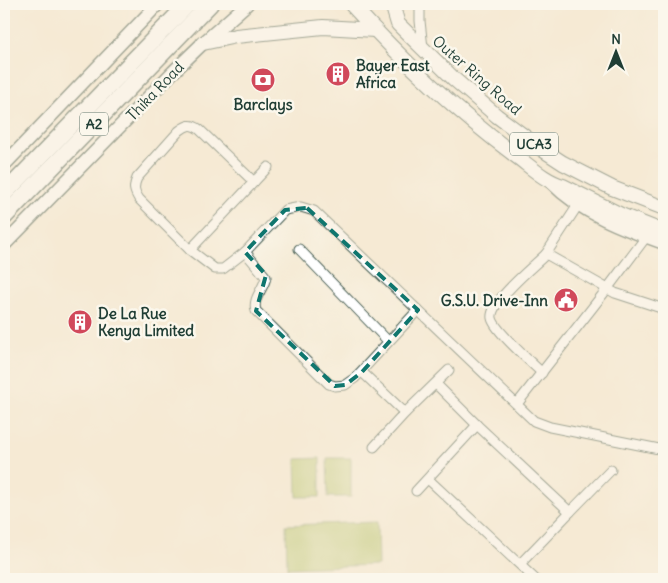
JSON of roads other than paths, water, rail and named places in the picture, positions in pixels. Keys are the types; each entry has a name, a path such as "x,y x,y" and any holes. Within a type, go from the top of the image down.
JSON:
{"highway":[{"name":"A2","path":"4,194 188,4"},
{"name":"Thika Road","path":"4,217 210,4"}],"main road":[{"path":"4,165 158,4"},
{"name":"Thika Road","path":"4,246 203,43 247,4"},
{"path":"351,4 374,30"},
{"name":"Outer Ring Road","path":"392,4 398,24 497,116 540,148 564,163 595,180 664,208"},
{"path":"203,43 236,36 323,27 374,30"},
{"name":"UCA3","path":"374,30 494,139 578,205 646,237 664,243"},
{"name":"UCA3","path":"551,182 637,222 664,232"}],"street":[{"path":"420,4 424,50"},
{"path":"254,182 194,125 185,126 179,131 137,178 134,191 151,212 190,250 209,266 219,270 245,252 285,210 295,207 314,211 534,421 542,425 664,450"},
{"path":"190,250 268,167"},
{"path":"542,373 498,330 491,317 492,310 499,299 546,254 578,205"},
{"path":"517,404 608,289 646,237"},
{"path":"299,249 388,341"},
{"path":"245,252 266,277 263,288 255,303 256,311 330,384 335,386 345,385 362,372 418,310"},
{"path":"546,254 623,296 664,309"},
{"path":"374,447 405,413 449,370"},
{"path":"362,372 405,413"},
{"path":"436,384 570,512"},
{"path":"416,491 477,425"},
{"path":"520,564 611,470"},
{"path":"428,479 535,579"}],"place":[{"name":"Bayer East Africa","path":"338,74"},
{"name":"Barclays","path":"263,80"},
{"name":"G.S.U. Drive-Inn","path":"566,300"},
{"name":"De La Rue Kenya Limited","path":"80,322"}]}
